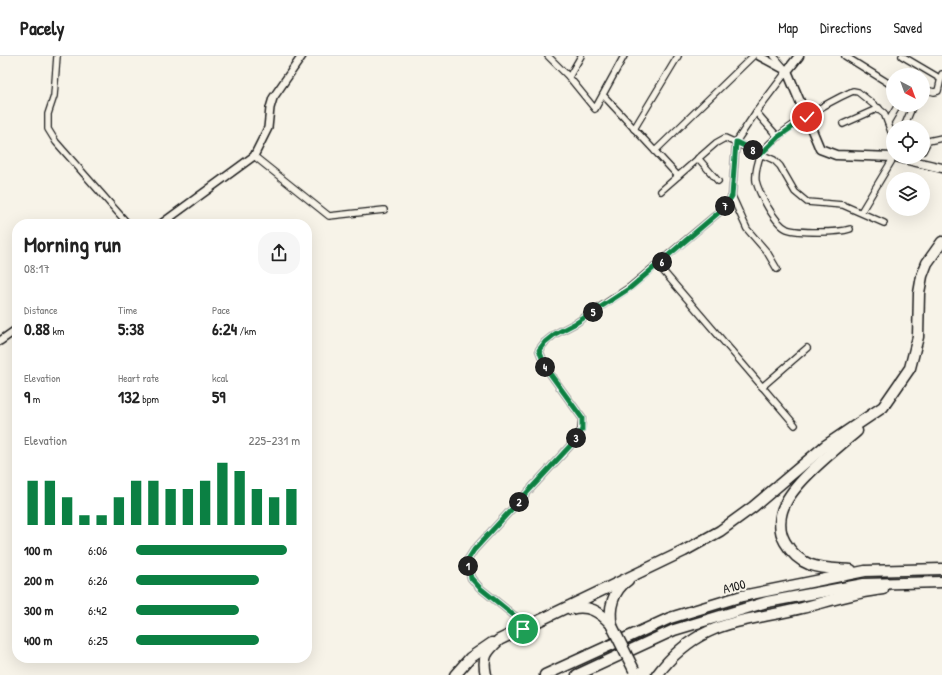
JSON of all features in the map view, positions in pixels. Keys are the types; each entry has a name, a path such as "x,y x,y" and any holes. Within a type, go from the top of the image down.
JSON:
{"highway":[{"path":"865,571 822,568 809,565 799,560 790,551 783,540 780,528 780,516 785,502 800,484 884,407 910,368 918,337 919,293 922,276 927,262 942,242"},
{"path":"455,675 470,658 485,646 552,616 654,564 694,546 720,531 753,507 825,446 884,407"},
{"path":"612,626 610,615 615,595 622,584 654,564"},
{"name":"A100","path":"545,675 648,627 676,616 742,596 865,571 942,569"},
{"path":"657,675 674,654 683,646 705,633 720,627 742,620 801,608 854,594 942,582"},
{"name":"A100","path":"577,675 674,630 767,602 864,584 942,582"},
{"path":"552,616 577,607 593,609 603,615 612,626 634,672"},
{"path":"486,675 484,665 488,649 499,640"}],"main road":[{"path":"168,219 254,156 268,128 270,108 273,98 302,56"},
{"path":"758,56 787,71 820,149 826,153 836,155 886,157"},
{"path":"787,71 799,56"},
{"path":"930,163 942,168"},
{"path":"0,341 12,333"}],"street":[{"path":"57,56 54,96 48,114 48,129 56,142 124,219"},
{"path":"548,56 569,77 595,109 624,56"},
{"path":"569,77 581,56"},
{"path":"634,129 678,56"},
{"path":"774,56 787,71 756,112 736,142 732,196 747,229 767,252 776,269"},
{"path":"845,56 886,82"},
{"path":"902,56 941,76 938,91 942,97"},
{"path":"654,151 748,57"},
{"path":"850,229 842,232 824,232 786,228 772,216 756,180 756,170 761,154 778,137 807,117 853,91 858,92 884,112 887,120"},
{"path":"930,91 938,91"},
{"path":"603,95 678,176"},
{"path":"843,124 879,108"},
{"path":"756,112 778,137"},
{"path":"661,191 698,158 721,139 725,138 774,160 780,166 795,192 806,202 843,205 884,223"},
{"path":"930,141 942,138"},
{"path":"254,156 329,216 384,210"},
{"path":"698,158 718,181"},
{"path":"861,212 890,164"},
{"path":"523,629 516,617 480,588 471,578 467,561 474,550 570,446 582,430 582,418 546,368 539,350 545,342 630,288 716,216 724,208 732,196"},
{"path":"658,265 795,425"},
{"path":"762,387 806,348"}],"route":[{"path":"523,629 516,617 480,588 471,578 467,561 474,550 570,446 582,430 582,418 546,368 539,350 545,342 555,334 576,323 630,288 724,208 732,196 736,142 761,154 778,137 807,117"}]}
